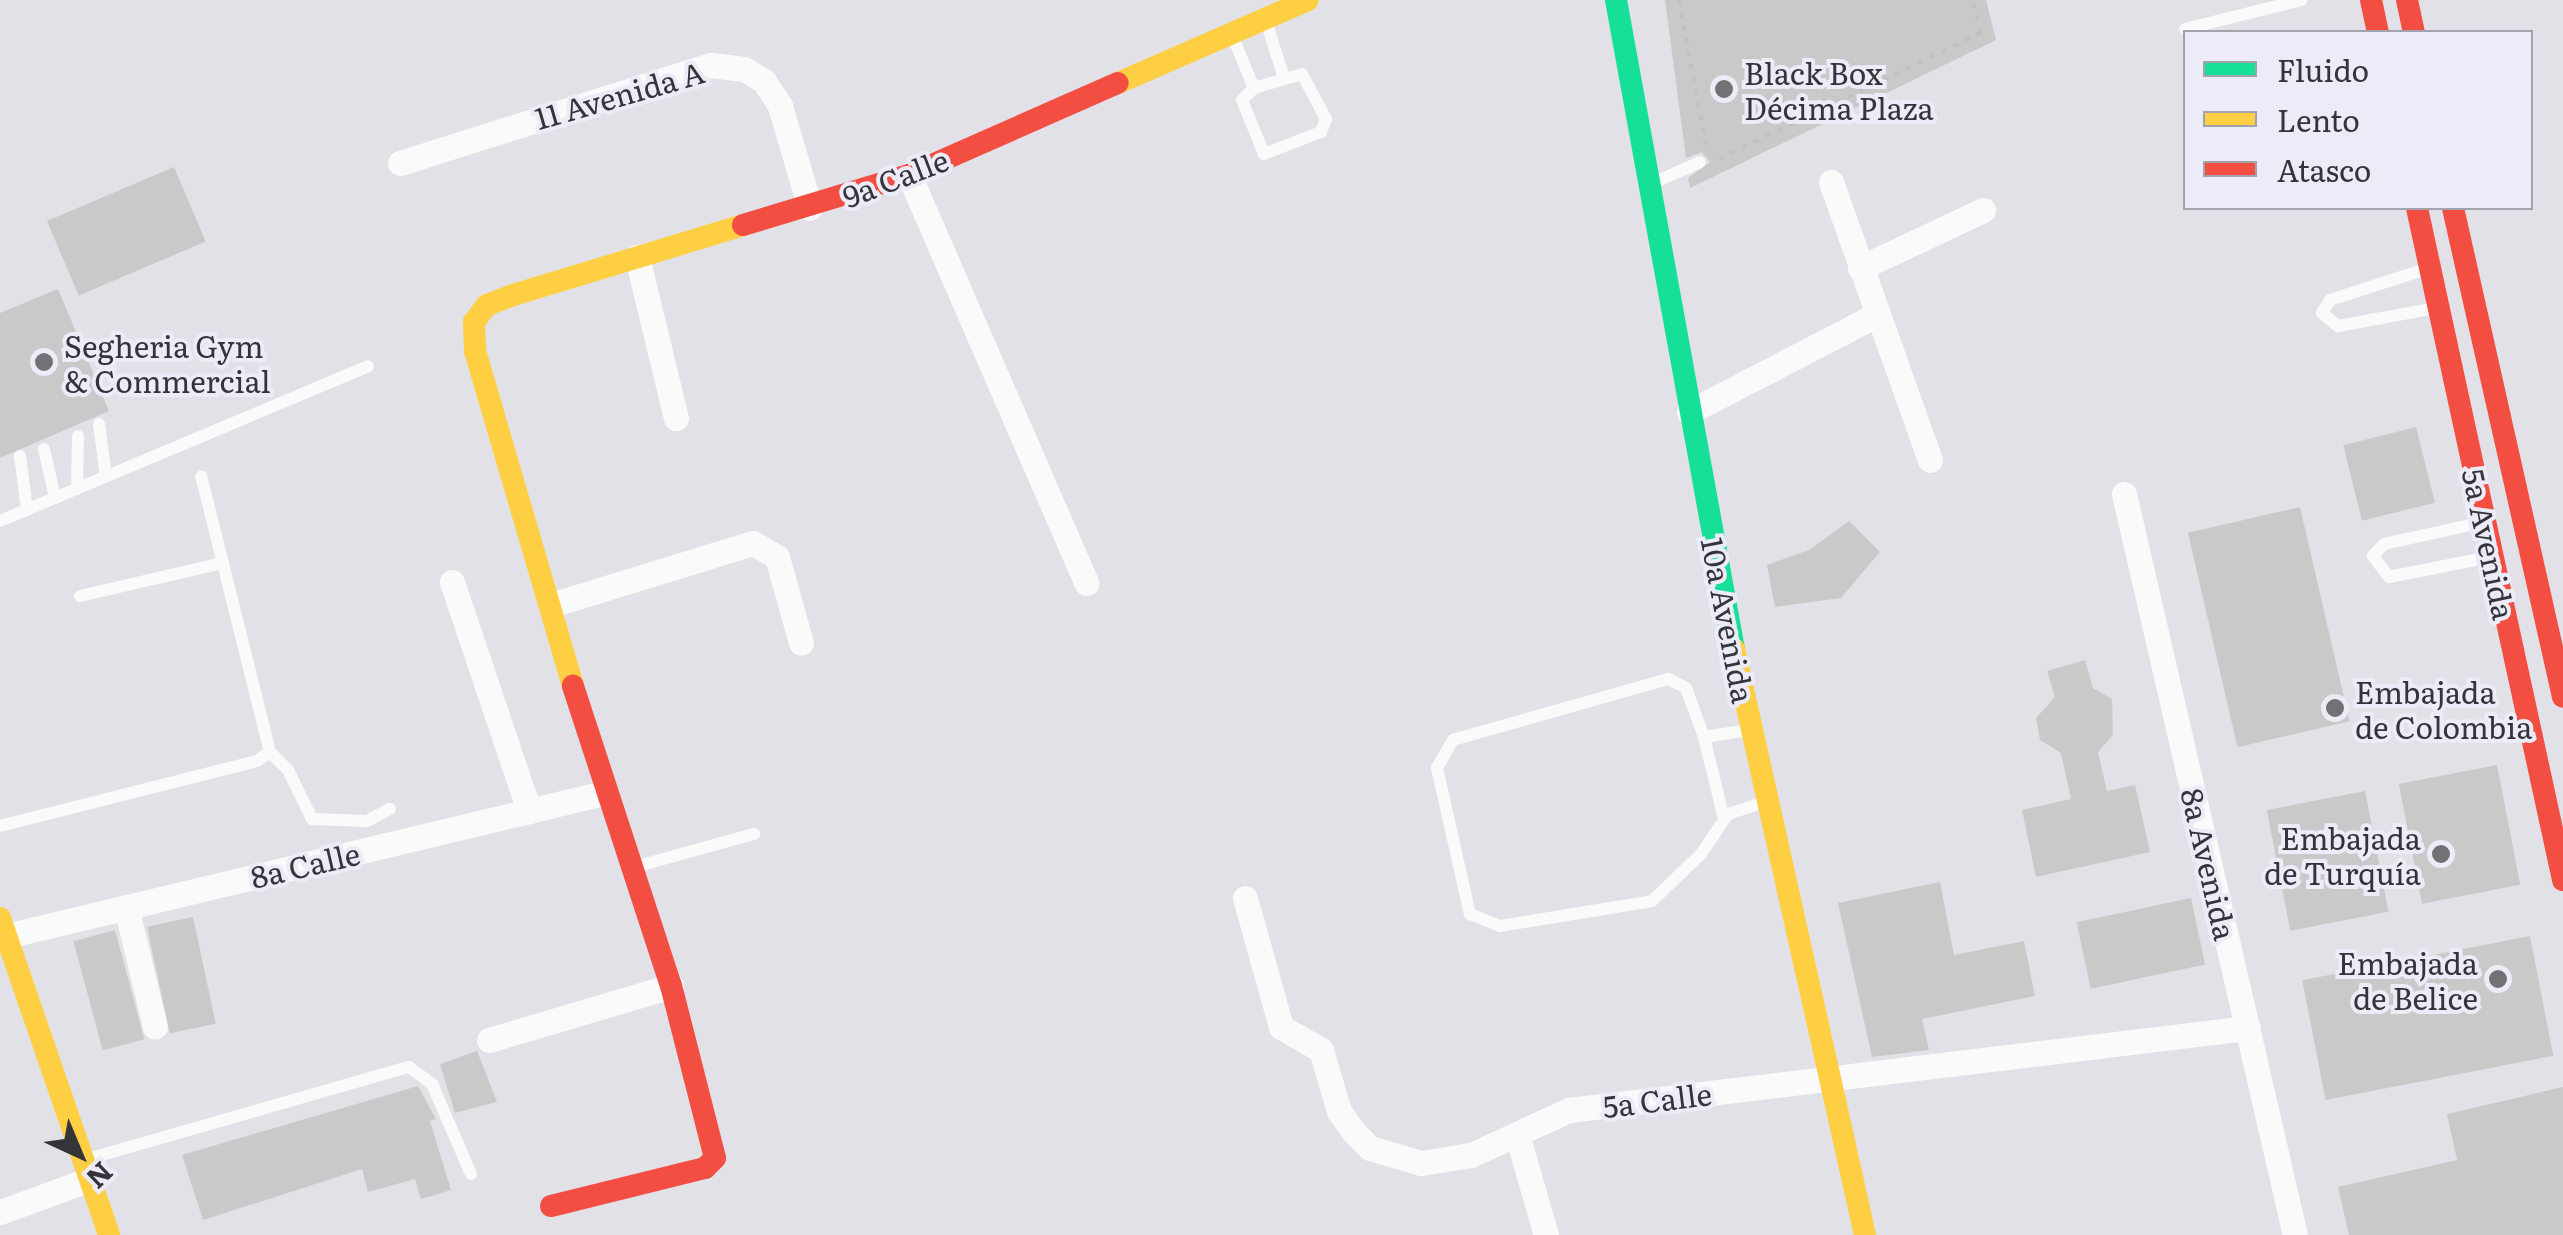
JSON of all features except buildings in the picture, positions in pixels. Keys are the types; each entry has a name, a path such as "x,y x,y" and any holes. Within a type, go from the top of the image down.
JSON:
{"street":[{"name":"9a Calle","path":"552,605 476,351 474,322 487,306 909,176 1308,0"},
{"name":"10a Avenida","path":"1616,0 1639,178 1767,801 1865,1235"},
{"path":"2371,0 2378,30"},
{"path":"2406,0 2414,30"},
{"name":"11 Avenida A","path":"400,163 711,64 764,80 780,106 810,208"},
{"path":"909,176 1086,583"},
{"path":"1831,182 1930,460"},
{"path":"1860,268 1982,210"},
{"name":"5a Avenida","path":"2416,210 2563,880"},
{"name":"5a Avenida","path":"2453,210 2563,697"},
{"path":"637,257 676,418"},
{"path":"1689,412 1876,315"},
{"name":"8a Avenida","path":"2124,494 2294,1235"},
{"path":"551,1206 705,1168 714,1158 671,986 604,793 552,605 752,543 777,557 801,644"},
{"path":"452,582 529,811"},
{"name":"8a Calle","path":"3,927 126,907 604,793"},
{"name":"5a Calle","path":"1245,898 1276,1016 1291,1034 1315,1041 1339,1111 1370,1148 1421,1164 1518,1138 1569,1110 2248,1028"},
{"path":"126,907 156,1027"},
{"path":"3,927 109,1235"},
{"path":"488,1040 671,986"},
{"path":"1518,1138 1546,1235"},
{"path":"0,1212 85,1170"}],"lane":[{"path":"2185,30 2301,0"},
{"path":"1265,19 1284,76"},
{"path":"1232,34 1254,88"},
{"path":"1302,74 1312,82 1326,119 1311,140 1270,156 1255,144 1240,105 1254,88 1284,76 1302,74"},
{"path":"1639,178 1700,162"},
{"path":"2430,268 2330,300 2322,312 2338,326 2438,308"},
{"path":"0,521 368,366"},
{"path":"99,424 106,477"},
{"path":"77,489 78,436"},
{"path":"44,449 55,498"},
{"path":"20,456 27,510"},
{"path":"201,476 270,752 288,770 312,819 368,821 390,810"},
{"path":"2485,522 2384,544 2376,549 2375,564 2389,577 2492,556"},
{"path":"80,596 223,564"},
{"path":"1724,818 1704,738 1686,688 1668,678 1453,740 1438,768 1470,914 1500,926 1652,901 1701,854 1724,818 1767,801"},
{"path":"1704,738 1752,730"},
{"path":"0,826 257,761 270,752"},
{"path":"630,868 754,834"},
{"path":"85,1170 409,1067 432,1084 471,1174"}],"path":[{"path":"1679,0 1710,164 1981,32 1974,0"}],"traffic: fast":[{"path":"1616,0 1734,649"}],"traffic: slow":[{"path":"1118,83 1308,0"},
{"path":"573,686 475,351 474,322 487,305 510,296 743,225"},
{"path":"1734,649 1865,1235"},
{"path":"0,918 109,1235"}],"traffic: jam":[{"path":"2371,0 2378,30"},
{"path":"2407,0 2414,30"},
{"path":"743,225 909,175 1118,83"},
{"path":"2417,210 2563,880"},
{"path":"2453,210 2563,697"},
{"path":"551,1206 705,1168 715,1158 671,986 573,686"}],"place":[{"name":"Black Box Décima Plaza","path":"1724,89"},
{"name":"Segheria Gym & Commercial","path":"44,362"},
{"name":"Embajada de Colombia","path":"2335,708"},
{"name":"Embajada de Turquía","path":"2441,854"},
{"name":"Embajada de Belice","path":"2498,979"}]}
